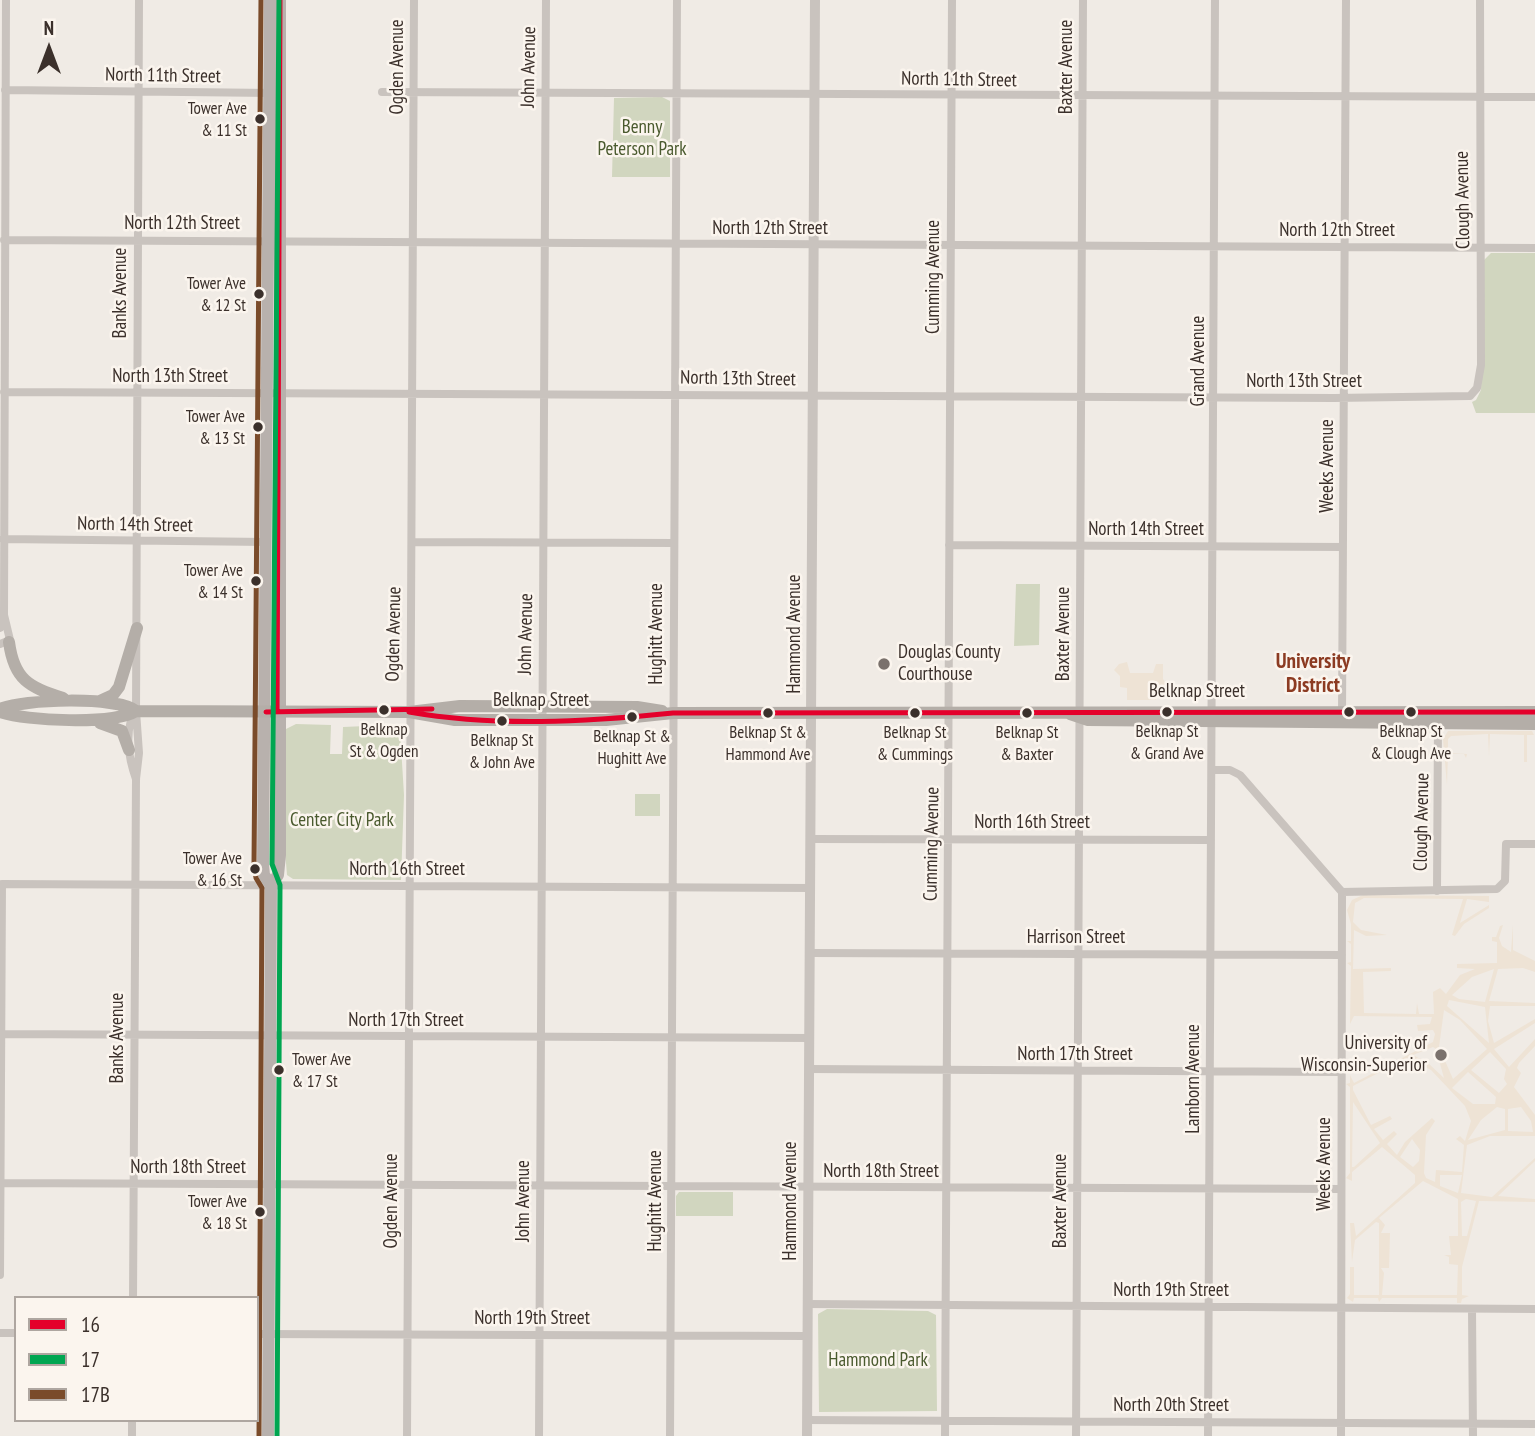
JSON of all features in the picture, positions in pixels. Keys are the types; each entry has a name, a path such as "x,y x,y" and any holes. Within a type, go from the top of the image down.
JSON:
{"highway":[{"path":"97,702 113,695 119,687 137,628"},
{"path":"4,643 22,678 43,691 73,702"},
{"path":"0,710 14,704 97,702 122,704 136,712"},
{"path":"0,710 41,718 112,724 124,733 129,750"},
{"name":"Belknap Street","path":"136,712 409,712 455,720 541,713 613,720 673,713 1076,714 1438,718 1535,724"},
{"path":"41,718 113,718 136,712"},
{"name":"Belknap Street","path":"1438,718 1535,712"}],"main road":[{"path":"268,1436 263,1334 270,1185 271,885 264,872 278,587 273,393 274,93 270,0"},
{"path":"274,93 280,0"},
{"path":"272,712 267,542 273,393"},
{"path":"267,542 272,547 278,587"}],"street":[{"path":"0,628 4,615 6,0"},
{"name":"Banks Avenue","path":"133,1296 136,779 139,753 136,712 136,393 139,0"},
{"name":"Ogden Avenue","path":"407,1436 414,0"},
{"name":"John Avenue","path":"539,1436 546,0"},
{"name":"Hughitt Avenue","path":"670,1436 677,0"},
{"name":"Hammond Avenue","path":"807,1436 815,0"},
{"name":"Cumming Avenue","path":"945,1436 952,0"},
{"name":"Baxter Avenue","path":"1076,1436 1079,839 1076,714 1080,545 1083,0"},
{"name":"Grand Avenue","path":"1213,716 1215,0"},
{"name":"Weeks Avenue","path":"1342,717 1346,0"},
{"name":"Clough Avenue","path":"1470,396 1478,388 1481,365 1478,98 1480,0"},
{"name":"North 11th Street","path":"5,90 274,93"},
{"name":"North 11th Street","path":"382,92 951,97 1535,97"},
{"name":"North 12th Street","path":"4,240 1535,248"},
{"name":"North 13th Street","path":"4,392 1214,398 1470,396"},
{"name":"North 14th Street","path":"4,539 267,542"},
{"path":"412,542 674,543"},
{"name":"North 14th Street","path":"949,545 1343,547"},
{"path":"4,615 9,630 4,643"},
{"name":"Banks Avenue","path":"136,712 130,722 129,750 136,779"},
{"name":"Lamborn Avenue","path":"1208,1436 1213,716"},
{"name":"Clough Avenue","path":"1437,891 1438,718"},
{"path":"1212,770 1231,771 1240,775 1342,892 1494,890 1505,881 1506,844 1535,844"},
{"name":"North 16th Street","path":"812,839 1211,840"},
{"path":"0,1275 2,884"},
{"name":"North 16th Street","path":"2,884 811,888"},
{"name":"Weeks Avenue","path":"1341,1436 1342,892"},
{"name":"Harrison Street","path":"811,953 1342,955"},
{"name":"North 17th Street","path":"2,1034 810,1038"},
{"name":"North 17th Street","path":"809,1069 1341,1072"},
{"name":"North 18th Street","path":"0,1184 1341,1189"},
{"name":"North 19th Street","path":"807,1304 1535,1309"},
{"path":"1472,1308 1473,1436"},
{"name":"North 19th Street","path":"263,1334 807,1336"},
{"name":"North 20th Street","path":"807,1420 1535,1424"}],"green space":[{"name":"Benny Peterson Park","path":"662,97 670,101 670,177 612,177 614,98"},
{"path":"1491,253 1535,253 1535,413 1476,413 1472,402 1481,390 1484,260"},
{"path":"1016,584 1040,584 1039,645 1014,646"},
{"name":"Center City Park","path":"296,724 331,725 330,754 342,754 343,727 389,725 400,730 404,795 401,880 293,879 287,875 284,839 286,729"},
{"path":"635,794 660,794 660,816 635,816"},
{"path":"679,1192 733,1192 733,1216 676,1216 676,1196"},
{"name":"Hammond Park","path":"827,1309 928,1311 936,1315 937,1411 819,1412 818,1314"}],"shaded area":[{"path":"1127,662 1130,673 1153,673 1156,664 1163,664 1163,679 1169,688 1156,688 1156,700 1127,700 1127,688 1120,687 1120,676 1114,670 1119,664"},
{"path":"1448,731 1532,731 1534,735 1527,735 1527,762 1524,762 1524,735 1490,734 1489,756 1488,734 1451,736 1448,739 1448,753 1467,754 1466,758 1464,754 1448,754 1447,785 1443,739"},
{"path":"1363,895 1489,896 1489,902 1467,899 1460,923 1489,905 1489,908 1464,924 1455,936 1452,935 1463,899 1364,898 1355,903 1353,922 1361,930 1387,935 1366,936 1354,930 1353,969 1391,968 1391,971 1363,972 1364,1013 1416,1014 1417,1003 1419,1014 1434,1014 1433,992 1440,988 1446,994 1460,975 1475,969 1457,968 1457,964 1497,963 1497,942 1492,941 1492,937 1496,937 1503,925 1499,938 1502,946 1511,952 1513,925 1513,950 1535,961 1535,972 1523,968 1498,969 1489,1001 1535,1003 1535,1006 1490,1006 1488,1021 1494,1043 1535,1019 1535,1023 1494,1049 1509,1067 1535,1039 1535,1046 1519,1063 1517,1068 1521,1073 1514,1087 1535,1115 1535,1136 1490,1136 1467,1145 1461,1193 1492,1197 1535,1158 1498,1196 1535,1199 1535,1202 1479,1201 1462,1267 1462,1295 1469,1296 1462,1299 1461,1303 1457,1303 1457,1298 1382,1298 1379,1302 1378,1298 1354,1298 1353,1302 1347,1298 1350,1294 1350,1267 1354,1267 1354,1295 1379,1295 1379,1223 1376,1222 1355,1240 1352,1262 1350,1223 1354,1223 1356,1236 1415,1183 1415,1175 1382,1147 1352,1172 1352,1181 1346,1178 1350,1173 1350,1087 1346,1084 1350,1083 1350,1075 1354,1083 1433,1042 1435,1034 1433,1030 1418,1031 1417,1025 1430,1024 1432,1017 1354,1016 1350,1024 1351,966 1347,963 1351,962 1351,944 1347,941 1351,941 1351,924 1347,910 1352,900","holes":["1494,969 1485,1002 1459,999 1452,995 1472,977","1449,1000 1485,1007 1489,1043 1447,1006","1444,1010 1460,1020 1487,1049 1453,1079 1439,1047","1433,1047 1436,1049 1444,1078 1428,1063 1413,1055","1490,1052 1506,1069 1504,1079 1507,1084 1499,1093 1471,1070","1408,1058 1431,1070 1465,1106 1471,1121 1465,1141 1460,1136 1456,1139 1464,1145 1462,1172 1436,1170 1435,1182 1426,1178 1426,1135 1435,1121 1432,1118 1405,1142 1397,1155 1387,1144 1397,1134 1394,1131 1383,1140 1374,1129 1392,1119 1390,1116 1371,1125 1353,1086 1392,1066 1398,1072 1401,1069 1397,1063","1468,1072 1496,1097 1495,1104 1473,1104 1452,1088","1353,1102 1380,1143 1352,1167","1497,1107 1505,1109 1505,1130 1468,1140 1481,1120","1521,1107 1531,1121 1533,1132 1508,1131 1508,1109","1412,1139 1420,1150 1419,1161 1413,1167 1400,1157","1440,1175 1462,1175 1458,1193 1440,1186","1423,1181 1458,1199 1458,1236 1449,1236 1451,1255 1444,1255 1449,1257 1449,1264 1458,1265 1457,1295 1382,1295 1384,1273 1381,1268 1389,1268 1390,1233 1381,1233 1385,1225 1379,1218","1466,1199 1476,1201 1467,1236 1462,1236 1461,1202"]}],"transit line":[{"name":"17B","path":"259,1436 262,888 256,878 254,864 261,0"},
{"name":"17","path":"277,1436 280,885 272,864 279,0"},
{"name":"16","path":"277,712 280,0"},
{"name":"16","path":"266,712 432,709"},
{"name":"16","path":"409,712 474,720 541,722 673,713 1535,712"}],"place":[{"name":"Tower Ave & 11 St","path":"260,119"},
{"name":"Tower Ave & 12 St","path":"259,294"},
{"name":"Tower Ave & 13 St","path":"258,427"},
{"name":"Tower Ave & 14 St","path":"256,581"},
{"name":"Douglas County Courthouse","path":"884,664"},
{"name":"Belknap St & Ogden","path":"384,710"},
{"name":"Belknap St & Grand Ave","path":"1167,712"},
{"name":"Belknap St & Clough Ave","path":"1411,712"},
{"name":"Belknap St & Hammond Ave","path":"768,713"},
{"name":"Belknap St & Cummings","path":"915,713"},
{"name":"Belknap St & Baxter","path":"1027,713"},
{"name":"Belknap St & Hughitt Ave","path":"632,717"},
{"name":"Belknap St & John Ave","path":"502,721"},
{"name":"Tower Ave & 16 St","path":"255,869"},
{"name":"University of Wisconsin-Superior","path":"1441,1055"},
{"name":"Tower Ave & 17 St","path":"279,1070"},
{"name":"Tower Ave & 18 St","path":"260,1212"}],"district":[{"name":"University District","path":"1313,674"}]}
